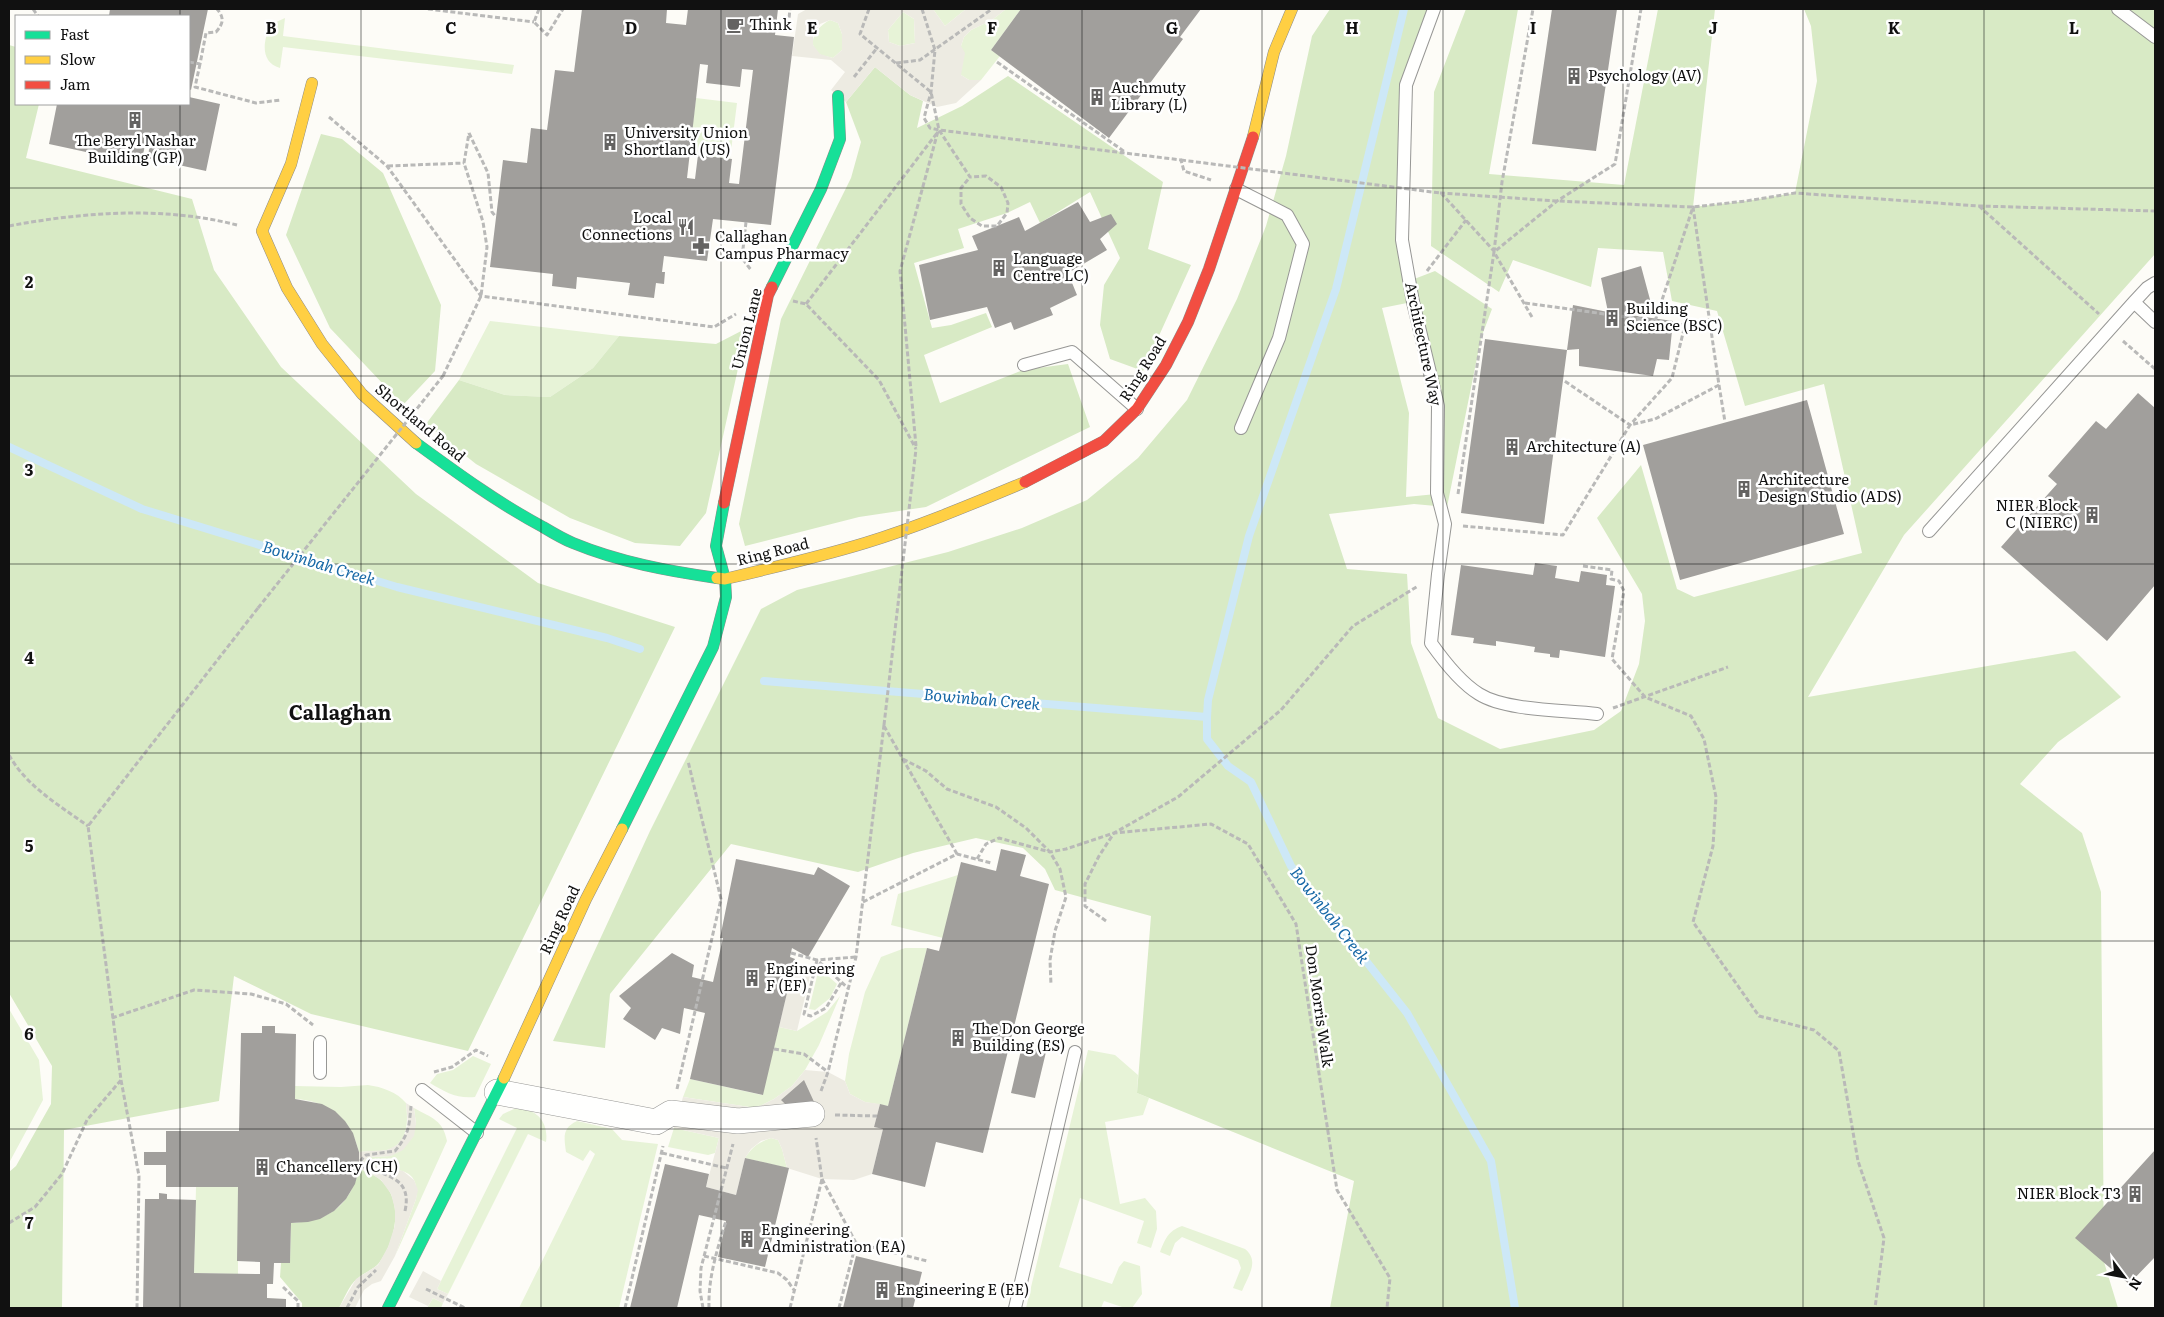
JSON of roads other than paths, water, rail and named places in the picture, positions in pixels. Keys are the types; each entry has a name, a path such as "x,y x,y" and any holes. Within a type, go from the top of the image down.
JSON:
{"street":[{"name":"Ring Road","path":"388,1308 497,1092 586,899 713,647 726,597 725,579 791,564 865,543 943,516 1031,480 1104,441 1137,409 1166,365 1188,322 1209,269 1250,147 1274,52 1292,9"},
{"name":"Shortland Road","path":"312,84 291,164 262,231 287,288 322,344 362,394 416,443 476,488 516,513 572,543 628,562 672,572 725,579"},
{"name":"Union Lane","path":"725,579 716,546 743,407 768,295 821,189 840,139 838,96"},
{"path":"497,1092 656,1122 671,1113 738,1122 812,1114"}],"lane":[{"name":"Architecture Way","path":"1434,9 1406,85 1402,240 1411,292 1438,406 1436,494 1444,519 1431,643 1446,663 1479,694 1504,704 1597,714"},
{"path":"2118,9 2155,37"},
{"path":"1236,188 1287,216 1303,244 1279,338 1241,428"},
{"path":"1929,532 2134,302 2147,288 2155,283"},
{"path":"2134,302 2155,322"},
{"path":"1024,365 1072,352 1137,409"},
{"path":"320,1042 320,1072"},
{"path":"1015,1308 1075,1052"},
{"path":"422,1090 476,1133"}],"waterway":[{"path":"1207,717 1208,700 1249,536 1336,289 1404,9"},
{"name":"Bowinbah Creek","path":"9,447 142,509 397,587 607,638 640,649"},
{"name":"Bowinbah Creek","path":"764,681 1207,717 1207,739 1228,766 1251,782 1291,866 1407,1013 1491,1161 1515,1308"}],"place":[{"name":"Think","path":"735,25"},
{"name":"Psychology (AV)","path":"1574,76"},
{"name":"Auchmuty Library (L)","path":"1097,97"},
{"name":"The Beryl Nashar Building (GP)","path":"135,120"},
{"name":"University Union Shortland (US)","path":"610,142"},
{"name":"Local Connections","path":"686,227"},
{"name":"Callaghan Campus Pharmacy","path":"701,246"},
{"name":"Language Centre LC)","path":"999,268"},
{"name":"Building Science (BSC)","path":"1612,318"},
{"name":"Architecture (A)","path":"1512,447"},
{"name":"Architecture Design Studio (ADS)","path":"1744,489"},
{"name":"NIER Block C (NIERC)","path":"2092,515"},
{"name":"Engineering F (EF)","path":"752,978"},
{"name":"The Don George Building (ES)","path":"958,1038"},
{"name":"Chancellery (CH)","path":"262,1167"},
{"name":"NIER Block T3","path":"2135,1194"},
{"name":"Engineering Administration (EA)","path":"747,1239"},
{"name":"Engineering E (EE)","path":"882,1290"}],"district":[{"name":"Callaghan","path":"340,713"}]}
